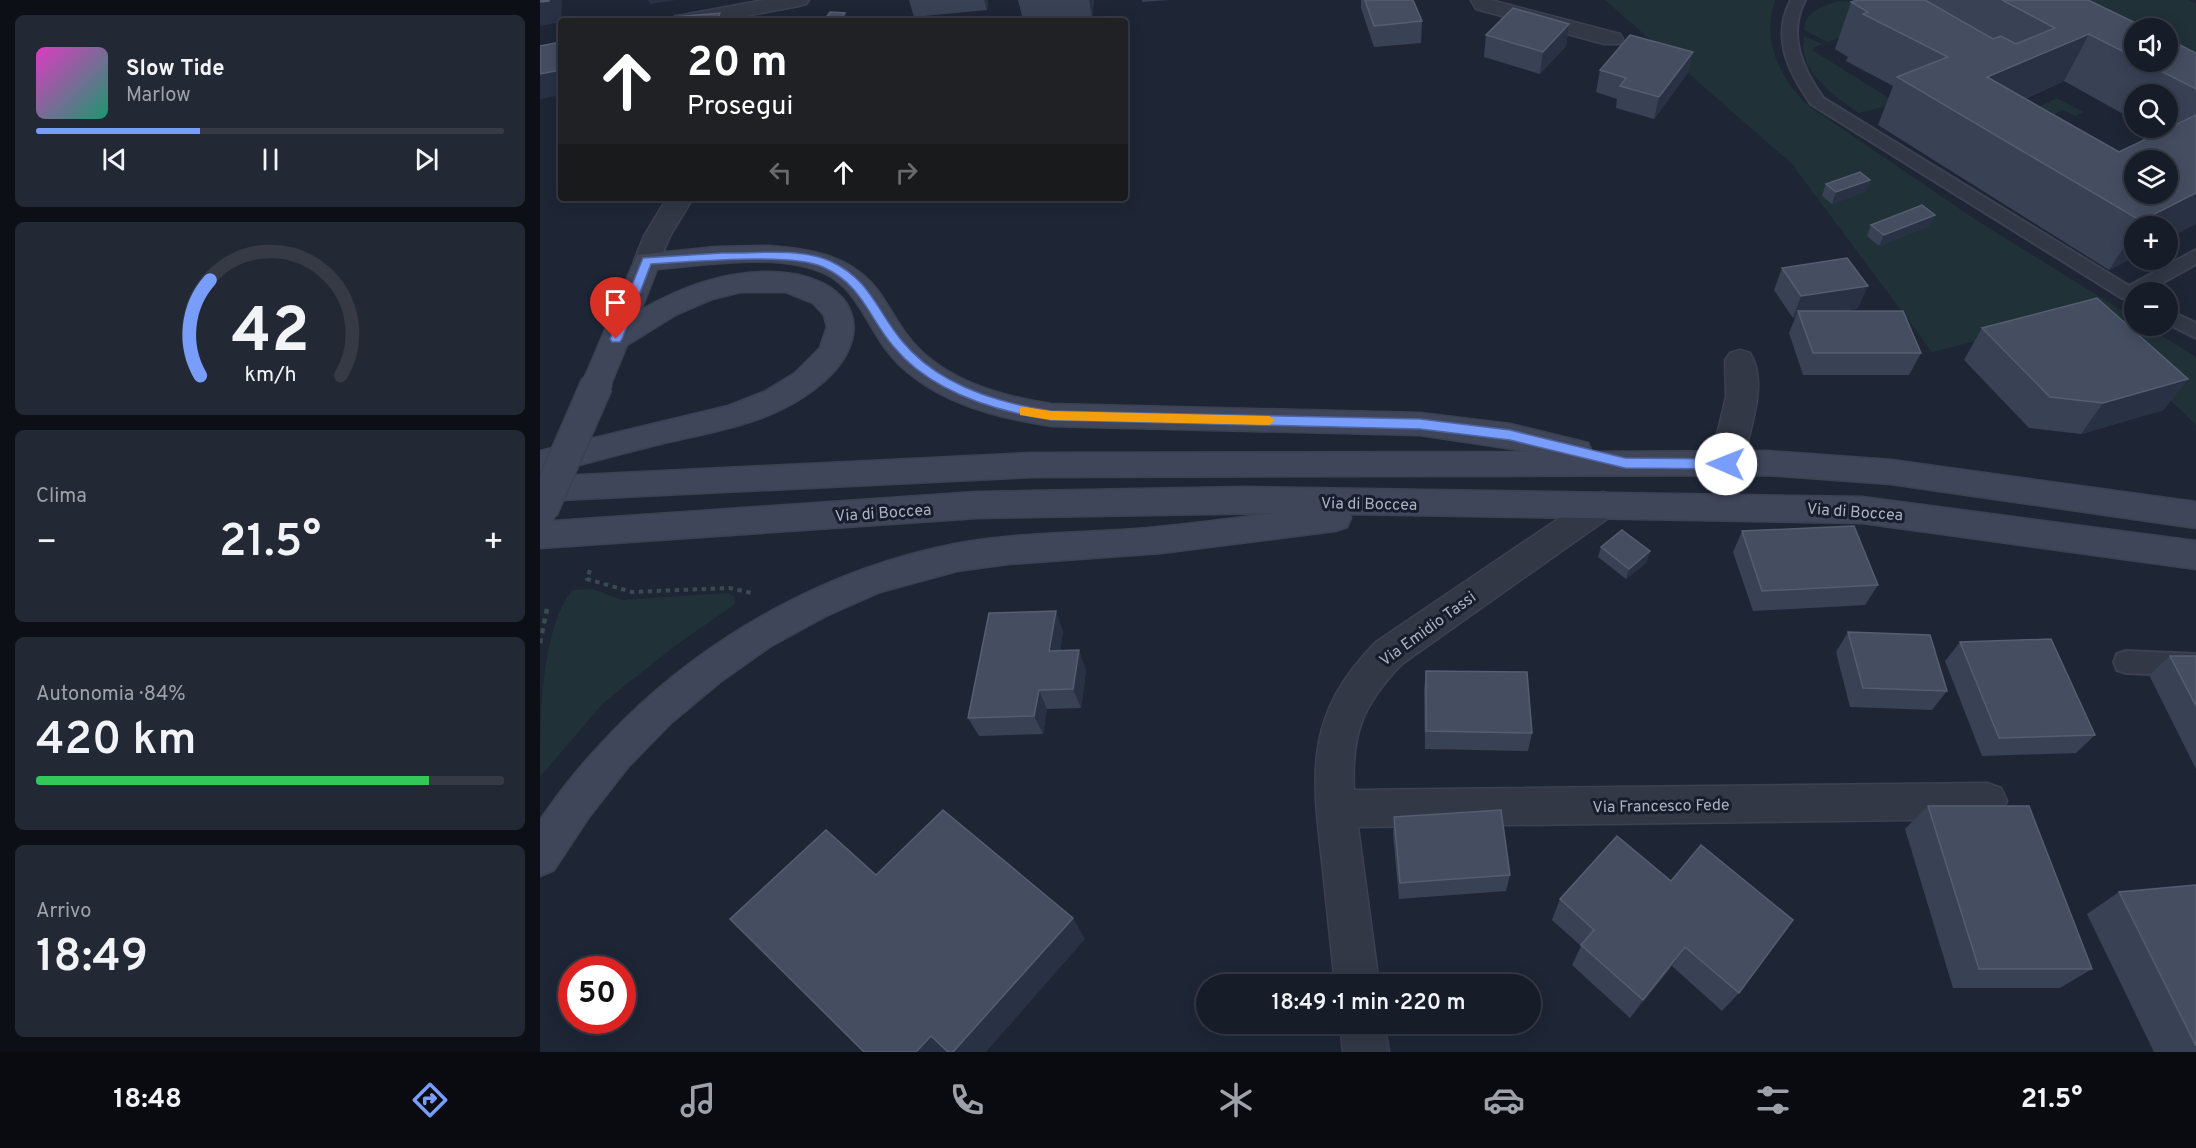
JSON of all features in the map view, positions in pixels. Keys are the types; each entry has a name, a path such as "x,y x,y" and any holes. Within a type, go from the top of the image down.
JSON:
{"main road":[{"path":"1625,463 1510,435 1420,424 1051,415 1015,410 982,399 922,369 897,343 873,303 855,281 825,263 774,256 647,261 541,512 1033,465 1625,463 1801,465 1891,472 2196,515"},
{"path":"540,463 693,425 770,403 802,384 815,371 834,349 841,327 836,312 821,296 795,285 764,281 726,285 681,299 656,312 616,339"},
{"name":"Via di Boccea","path":"541,512 605,531 988,505 1245,500 1862,510 2196,555"},
{"path":"540,856 616,752 672,697 704,671 757,635 852,589 914,568 961,557 1185,538 1350,517 1420,504"}],"street":[{"path":"700,18 799,0"},
{"path":"788,18 799,0"},
{"path":"1480,0 1483,5 1612,39"},
{"path":"647,261 657,236 678,201"},
{"path":"1726,464 1743,369 1740,360"},
{"name":"Via Emidio Tassi","path":"1356,974 1335,809 1334,770 1339,730 1345,711 1365,674 1389,653 1603,505"},
{"name":"Via Francesco Fede","path":"1335,809 1987,801"},
{"path":"1364,1034 1366,1052"}],"lane":[{"path":"1798,0 1789,19 1789,42 1800,79 1817,101 2124,291"},
{"path":"2154,282 2196,256"},
{"path":"2178,321 2196,331"},
{"path":"2126,662 2196,665"}],"path":[{"path":"605,531 586,579 632,592 729,588 751,592 754,600"},
{"path":"540,643 547,609"}],"shaded area":[{"path":"1605,0 1775,0 1770,30 1772,45 1782,72 1799,96 1810,107 1976,220 2124,312 2124,336 2162,336 2196,357 2196,425 2082,314 1932,352 1792,164"},
{"path":"2016,0 2189,0 2196,3 2196,69 2178,64 2178,18 2124,18 2124,26"},
{"path":"1841,1 1853,2 1870,26 1828,42 1804,30 1805,23 1812,13"},
{"path":"1804,36 1822,44 1812,49 1815,52 1897,103 1859,113 1849,106 1829,90 1812,71 1803,49"},
{"path":"2057,98 2083,112 2075,116 2063,110 2045,119 2036,108"},
{"path":"592,589 622,600 728,593 734,596 735,604 676,645 603,703 540,777 540,730 544,679 554,629 561,608 572,590"}],"building":[{"path":"1365,0 1413,0 1422,21 1374,26"},
{"path":"1857,0 1925,0 1993,39 2001,36 2016,44 2055,28 2002,0 2088,0 2125,18 2124,52 2089,34 1987,77 2119,152 2148,138 2178,138 2178,124 2196,115 2196,193 2178,202 2178,150 2124,150 2124,204 2174,204 2151,216 2133,216 1897,77 1948,57 1863,14 1868,12 1851,2"},
{"path":"1513,8 1569,24 1543,52 1486,35"},
{"path":"830,12 845,13 842,18 826,18"},
{"path":"720,13 718,18 674,17"},
{"path":"1630,35 1693,52 1659,97 1620,86 1626,78 1600,70"},
{"path":"558,43 558,71 540,74 540,46"},
{"path":"2178,44 2196,53 2196,89 2163,72 2178,72"},
{"path":"1860,172 1870,180 1836,192 1826,184"},
{"path":"1922,205 1935,215 1884,235 1871,225"},
{"path":"1847,258 1868,286 1801,296 1782,268"},
{"path":"2097,298 2124,322 2124,336 2140,336 2188,379 2103,403 2050,397 1982,328"},
{"path":"1798,311 1903,311 1921,353 1813,353"},
{"path":"1854,526 1878,585 1762,591 1742,531"},
{"path":"1622,530 1650,551 1629,569 1601,547"},
{"path":"1056,611 1049,651 1079,650 1073,689 1039,690 1034,716 968,718 989,613"},
{"path":"1848,632 1930,635 1947,691 1863,688"},
{"path":"2051,639 2095,735 1999,738 1960,642"},
{"path":"2170,656 2196,656 2196,706"},
{"path":"1426,671 1527,672 1532,733 1426,731"},
{"path":"1928,806 2029,806 2092,969 1979,969"},
{"path":"943,810 1073,918 953,1052 948,1052 931,1036 916,1052 864,1052 730,919 826,830 876,875"},
{"path":"1501,810 1510,875 1400,883 1394,817"},
{"path":"1617,836 1671,881 1701,845 1793,920 1739,993 1685,947 1643,1000 1581,945 1594,930 1560,899"},
{"path":"2196,885 2196,1046 2119,892"}],"slow traffic":[{"path":"1024,411 1051,415 1269,420"}],"route":[{"path":"616,339 647,261 722,257 797,258 825,263 855,281 873,303 897,343 922,369 982,399 1015,410 1051,415 1420,424 1510,435 1625,463 1726,464"}]}
